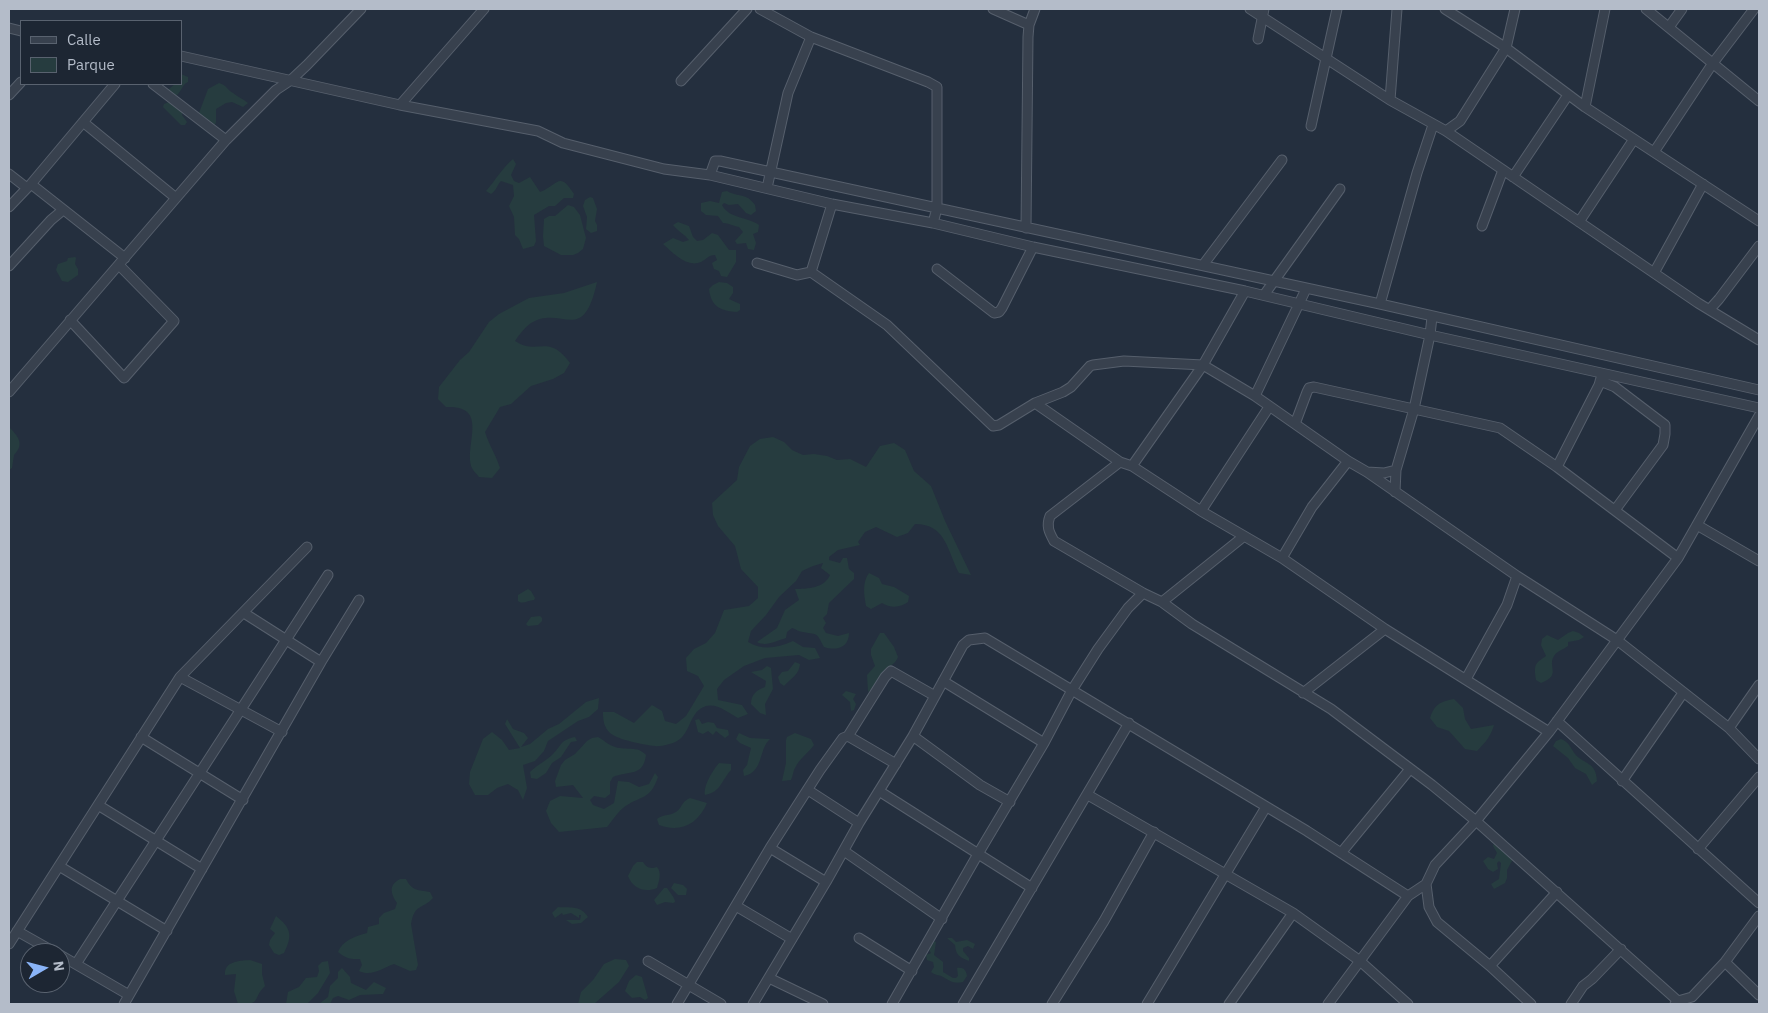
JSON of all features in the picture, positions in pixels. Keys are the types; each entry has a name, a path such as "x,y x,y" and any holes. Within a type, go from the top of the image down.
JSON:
{"street":[{"path":"9,391 226,140 276,90 291,80 361,9"},
{"path":"400,105 484,9"},
{"path":"681,81 746,9"},
{"path":"760,9 811,36 937,87 937,208 933,223"},
{"path":"993,9 1012,13 1029,25"},
{"path":"1026,228 1029,25 1035,9"},
{"path":"1250,9 1264,13 1390,100 1446,131 1654,273 1759,340"},
{"path":"1311,126 1337,9"},
{"path":"1390,100 1397,9"},
{"path":"1445,9 1506,48 1585,107 1759,221"},
{"path":"1446,131 1460,121 1506,48 1516,9"},
{"path":"1585,107 1605,9"},
{"path":"1646,9 1759,100"},
{"path":"1669,28 1682,9"},
{"path":"1654,152 1713,63 1754,9"},
{"path":"1258,39 1264,13"},
{"path":"767,188 788,93 811,36"},
{"path":"182,56 400,105 538,131 563,143 664,169 710,175 832,204 933,223 1032,248 1245,290 1601,378 1759,408"},
{"path":"9,95 20,83"},
{"path":"9,207 114,85"},
{"path":"154,85 226,140"},
{"path":"1514,177 1568,95"},
{"path":"83,122 176,198"},
{"path":"1380,304 1417,173 1433,125"},
{"path":"1579,222 1634,139"},
{"path":"1203,265 1282,160"},
{"path":"710,175 717,161 752,167 1380,304 1759,390"},
{"path":"748,184 752,167"},
{"path":"1482,226 1503,170"},
{"path":"9,174 63,210 122,261 174,320 124,378 70,320"},
{"path":"1654,273 1703,184"},
{"path":"1264,295 1340,189"},
{"path":"811,272 832,204"},
{"path":"9,266 51,220 63,210"},
{"path":"984,236 988,220"},
{"path":"1710,309 1719,300 1759,246"},
{"path":"937,269 994,313 999,312 1032,248"},
{"path":"757,263 796,275 811,272 888,326 993,426 999,425 1035,403 1064,392 1093,365 1124,361 1203,365 1255,396 1269,408 1367,472 1517,576 1616,640 1729,728 1759,759"},
{"path":"1255,396 1306,289"},
{"path":"1132,466 1203,365 1245,290"},
{"path":"1395,492 1396,470 1414,409 1432,317"},
{"path":"1557,467 1601,378"},
{"path":"1601,378 1665,425 1666,434 1663,445 1615,510"},
{"path":"1295,424 1307,392 1310,388 1314,387 1500,428 1557,467 1678,558"},
{"path":"1035,403 1120,462 1132,466 1244,537 1282,558 1385,629 1549,732"},
{"path":"1202,511 1269,408"},
{"path":"1328,1004 1408,896 1426,884 1435,865 1476,821 1549,732 1678,558 1759,416"},
{"path":"1282,558 1312,507 1348,461"},
{"path":"1120,462 1050,516 1047,523 1054,541 1162,602 1192,624 1330,709 1476,821 1621,949 1677,1003 1692,997 1725,962 1759,916"},
{"path":"1367,472 1384,473 1396,470"},
{"path":"1697,525 1759,561"},
{"path":"1162,602 1244,537"},
{"path":"9,944 180,677 307,547"},
{"path":"76,964 328,575"},
{"path":"1466,679 1507,605 1517,576"},
{"path":"892,1004 1044,743 1072,690 1098,649 1142,592"},
{"path":"124,1004 321,662 359,600"},
{"path":"244,613 321,662"},
{"path":"1303,693 1385,629"},
{"path":"753,1004 859,823 896,764 963,645 969,640 985,638 1129,723 1408,896"},
{"path":"677,1004 770,848 830,756 843,738 848,736 885,677 891,671 935,696"},
{"path":"180,677 282,732"},
{"path":"943,681 1044,743"},
{"path":"1729,728 1759,685"},
{"path":"1622,781 1683,694"},
{"path":"1557,721 1759,903"},
{"path":"963,1004 1129,723"},
{"path":"848,736 896,764"},
{"path":"912,736 980,785 1010,802"},
{"path":"141,737 242,800"},
{"path":"1341,853 1410,769"},
{"path":"1698,848 1759,777"},
{"path":"808,790 859,823"},
{"path":"880,791 1032,888"},
{"path":"1088,795 1293,913 1360,961 1408,1004"},
{"path":"98,805 202,870"},
{"path":"1147,1004 1266,807"},
{"path":"1052,1004 1104,921 1154,832"},
{"path":"770,848 826,882"},
{"path":"844,851 942,919"},
{"path":"59,866 167,931"},
{"path":"1426,884 1429,906 1437,922 1490,966 1531,1004"},
{"path":"1490,966 1557,892"},
{"path":"736,906 792,939"},
{"path":"1229,1004 1293,913"},
{"path":"17,931 38,943"},
{"path":"859,938 912,971"},
{"path":"1571,1004 1583,986 1621,949"},
{"path":"70,961 129,995"},
{"path":"648,961 722,1004"},
{"path":"1725,962 1759,995"},
{"path":"768,978 823,1004"}],"green space":[{"path":"182,74 188,77 188,82 174,97 168,92 174,85 182,85"},
{"path":"219,83 248,103 243,107 232,102 226,103 216,109 214,127 200,119 199,113 208,89"},
{"path":"175,102 182,109 182,115 187,122 185,125 181,125 163,107 164,104"},
{"path":"513,159 516,164 511,175 514,181 519,183 530,177 540,192 561,181 574,194 573,198 564,198 555,206 549,206 534,215 536,241 534,246 523,249 515,235 514,217 509,206 514,196 513,185 501,181 491,194 486,191"},
{"path":"727,191 749,198 755,205 756,211 751,215 746,213 738,204 729,205 724,203 722,205 729,213 759,225 758,232 753,234 756,243 754,250 748,249 746,243 737,244 735,241 743,232 739,227 723,223 718,216 706,215 701,211 701,203 710,201 719,203 722,192"},
{"path":"590,197 593,198 597,209 595,221 597,231 591,233 586,229 587,217 583,206 585,200"},
{"path":"568,205 574,207 580,215 586,238 583,249 578,253 561,255 544,246 544,219 549,216 555,216"},
{"path":"678,222 689,226 693,237 697,241 703,240 712,233 718,235 729,250 736,250 736,262 727,277 721,276 719,271 714,269 712,263 717,260 715,255 709,256 701,262 691,263 680,259 663,244 673,238 683,242 689,240 673,225"},
{"path":"75,257 78,275 68,282 62,281 56,270 58,264 67,261 68,258"},
{"path":"597,282 591,302 585,313 578,319 542,318 528,325 515,341 530,347 549,347 555,349 570,363 564,373 553,379 531,386 511,404 500,407 485,432 500,468 492,478 479,477 473,469 470,459 472,420 468,413 460,408 446,407 438,399 439,387 460,360 469,352 489,322 499,314 529,298 564,293"},
{"path":"719,282 727,283 733,287 733,293 729,299 740,304 740,310 737,312 726,311 718,307 712,300 709,289"},
{"path":"9,427 20,444 14,455 12,468 9,470"},
{"path":"773,437 803,455 814,454 837,460 850,459 866,467 880,446 894,443 905,450 914,471 931,486 945,521 971,575 959,573 944,540 933,528 915,524 908,533 897,537 876,527 865,532 858,542 860,545 838,550 829,557 829,560 840,563 843,558 847,558 849,569 854,573 854,579 829,603 827,614 823,618 826,623 823,628 826,633 838,636 849,633 847,642 844,645 833,649 824,647 816,635 800,632 792,628 787,632 786,638 767,644 757,642 777,628 785,610 799,600 795,589 815,587 828,579 830,575 821,568 823,563 813,566 802,571 796,581 779,597 751,631 748,642 759,647 770,648 793,641 803,647 815,648 820,658 809,660 799,655 765,658 744,666 724,680 717,689 718,700 742,705 748,714 738,718 719,707 706,706 700,709 693,717 682,738 672,743 660,746 651,745 632,742 614,736 605,726 603,712 614,712 634,723 652,705 662,711 665,721 676,724 686,716 704,686 698,676 687,671 686,658 694,649 706,643 715,633 724,610 749,606 758,598 758,587 741,569 735,546 718,526 713,515 712,503 737,480 739,467 750,446 760,439"},
{"path":"869,573 879,578 882,584 894,587 909,596 908,602 895,607 882,603 871,609 866,606 864,584"},
{"path":"528,589 535,598 534,600 518,601 518,595"},
{"path":"540,616 542,621 538,625 528,626 526,624 531,617"},
{"path":"1573,631 1584,637 1568,642 1568,646 1555,654 1552,660 1553,671 1551,677 1541,683 1536,680 1536,665 1546,656 1541,645 1542,639 1547,635 1558,640"},
{"path":"880,633 884,633 894,647 898,657 868,692 867,675 875,666 871,649"},
{"path":"795,662 800,664 798,671 784,686 780,683 778,677 782,672 788,671"},
{"path":"767,666 771,668 773,689 765,704 766,715 760,713 751,704 751,701 757,691 765,687 766,681 751,672 762,670"},
{"path":"846,691 856,694 853,699 856,704 854,710 851,711 850,702 842,695"},
{"path":"599,698 598,709 589,717 578,721 548,741 544,751 535,761 523,765 527,788 523,800 518,790 508,784 497,788 488,795 475,795 469,784 470,772 483,739 492,732 502,740 509,750 520,748 505,724 507,719 513,729 524,733 528,738 521,747 530,744 548,729 559,724 586,702"},
{"path":"1454,699 1463,708 1465,719 1471,729 1494,725 1491,733 1477,751 1465,749 1449,731 1437,727 1430,718 1438,704"},
{"path":"699,719 702,724 714,723 717,728 728,730 729,735 725,738 716,731 713,735 708,731 703,734 698,732 695,720"},
{"path":"739,733 750,738 770,739 755,770 744,776 743,770 747,765 751,748 736,739"},
{"path":"795,733 811,739 814,745 797,765 791,780 782,781 786,763 786,740 787,737"},
{"path":"575,737 577,741 571,742 561,757 552,763 546,773 537,779 531,778 530,772 556,751 564,741"},
{"path":"598,737 613,746 639,750 646,755 639,770 613,777 610,782 610,794 605,798 594,796 590,800 593,805 604,809 614,803 618,781 629,782 639,787 649,784 655,773 658,777 655,785 644,797 623,808 607,827 559,832 551,823 546,811 550,801 560,796 583,798 573,785 556,787 555,781 561,765 587,741"},
{"path":"1561,739 1568,743 1578,757 1592,767 1597,781 1592,785 1586,774 1575,768 1568,758 1553,746 1556,741"},
{"path":"719,763 731,764 731,770 718,789 705,795 707,783"},
{"path":"690,798 707,803 694,821 688,825 675,828 659,825 657,819 661,816 677,812 685,801"},
{"path":"1494,843 1513,859 1507,870 1505,883 1494,889 1491,884 1499,879 1501,863 1499,861 1497,863 1498,869 1493,872 1488,869 1483,861 1488,857 1494,859 1497,853 1493,846"},
{"path":"637,862 643,862 649,868 657,867 659,869 660,874 657,888 644,890 633,884 628,876"},
{"path":"400,879 406,879 416,889 430,892 433,898 417,910 411,924 418,965 416,970 410,971 394,964 368,973 359,971 362,965 360,959 349,958 338,952 346,942 367,933 368,927 379,924 379,918 384,913 395,909 397,903 392,893 392,887"},
{"path":"674,883 683,885 687,889 686,895 678,895 671,888"},
{"path":"664,888 667,888 675,902 665,902 657,905 654,900"},
{"path":"558,907 578,909 588,917 581,923 572,924 566,920 580,920 581,915 579,915 579,918 571,913 563,915 562,913 555,918 552,913"},
{"path":"276,916 285,924 289,932 289,941 284,953 279,955 274,953 269,945 275,933 270,929"},
{"path":"947,938 952,938 956,942 967,940 975,944 973,949 968,946 963,948 969,961 959,955 955,945"},
{"path":"933,941 936,942 934,955 943,962 943,972 956,978 958,976 957,968 963,969 967,976 963,982 952,982 931,972 934,967 933,962 927,960 926,955 931,953 928,948"},
{"path":"615,959 626,960 629,966 619,982 594,1004 578,1004 581,992 593,980 604,964"},
{"path":"250,960 262,964 265,986 254,1002 238,1004 234,991 236,974 225,975 225,970 230,964"},
{"path":"328,961 330,973 318,993 307,1004 286,1004 288,992 299,987 306,978 317,977 318,966 322,962"},
{"path":"342,968 350,977 351,983 366,990 374,982 386,988 383,994 360,995 349,1000 338,996 333,998 330,1004 319,1004 328,997 330,986 338,978 338,972"},
{"path":"636,975 642,977 648,998 645,1000 640,997 632,998 625,991 629,981"}]}
